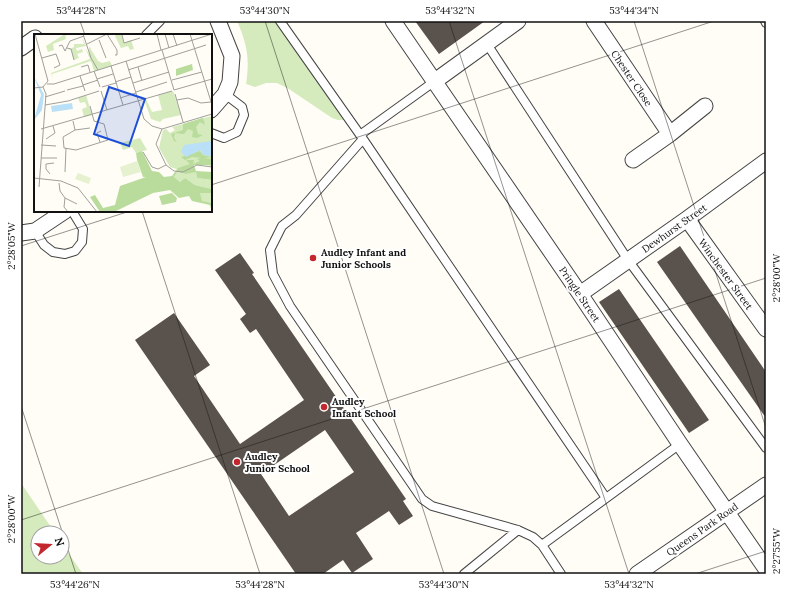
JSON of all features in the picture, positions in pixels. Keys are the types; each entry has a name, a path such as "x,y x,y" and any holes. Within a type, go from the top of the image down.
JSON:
{"street":[{"path":"212,109 225,94 230,82 232,56 218,21"},
{"name":"Pringle Street","path":"393,21 766,569"},
{"path":"435,81 518,21"},
{"name":"Chester Close","path":"594,21 670,134"},
{"path":"21,48 34,39"},
{"path":"633,160 670,134 705,106"},
{"name":"Dewhurst Street","path":"580,294 687,219 766,161"},
{"path":"28,232 63,212"},
{"name":"Winchester Street","path":"687,219 766,329"},
{"name":"Queens Park Road","path":"638,574 766,485"}],"lane":[{"path":"147,34 160,21"},
{"path":"280,21 361,137 606,498"},
{"path":"487,44 628,260 766,448"},
{"path":"435,81 361,137 296,215 282,226 270,250 273,274 290,306 422,499 432,506 518,530 533,537 542,545 561,574"},
{"path":"212,133 224,138 237,132 244,115 242,107 225,94"},
{"path":"28,232 53,252 65,254 75,251 82,242 82,229 73,212"},
{"path":"542,545 680,444"},
{"path":"464,574 518,530"}],"green space":[{"path":"237,21 275,21 344,120 332,118 289,89 277,83 266,83 255,87 246,84 248,66 247,51"},
{"path":"21,483 50,525 30,525 30,565 70,565 70,555 83,574 21,574"}],"building":[{"path":"415,21 485,21 439,54"},
{"path":"680,246 766,372 766,418 657,262"},
{"path":"240,253 254,273 252,274 406,499 403,501 413,516 399,525 389,511 356,533 373,559 352,573 343,560 323,574 296,574 135,340 174,313 210,365 194,376 240,444 304,400 256,329 250,333 240,319 246,314 215,270","holes":["325,430 354,472 289,516 261,474"]},
{"path":"619,289 709,420 689,433 599,302"}],"place":[{"name":"Audley Infant and Junior Schools","path":"313,258"},
{"name":"Audley Infant School","path":"324,407"},
{"name":"Audley Junior School","path":"237,462"}]}
